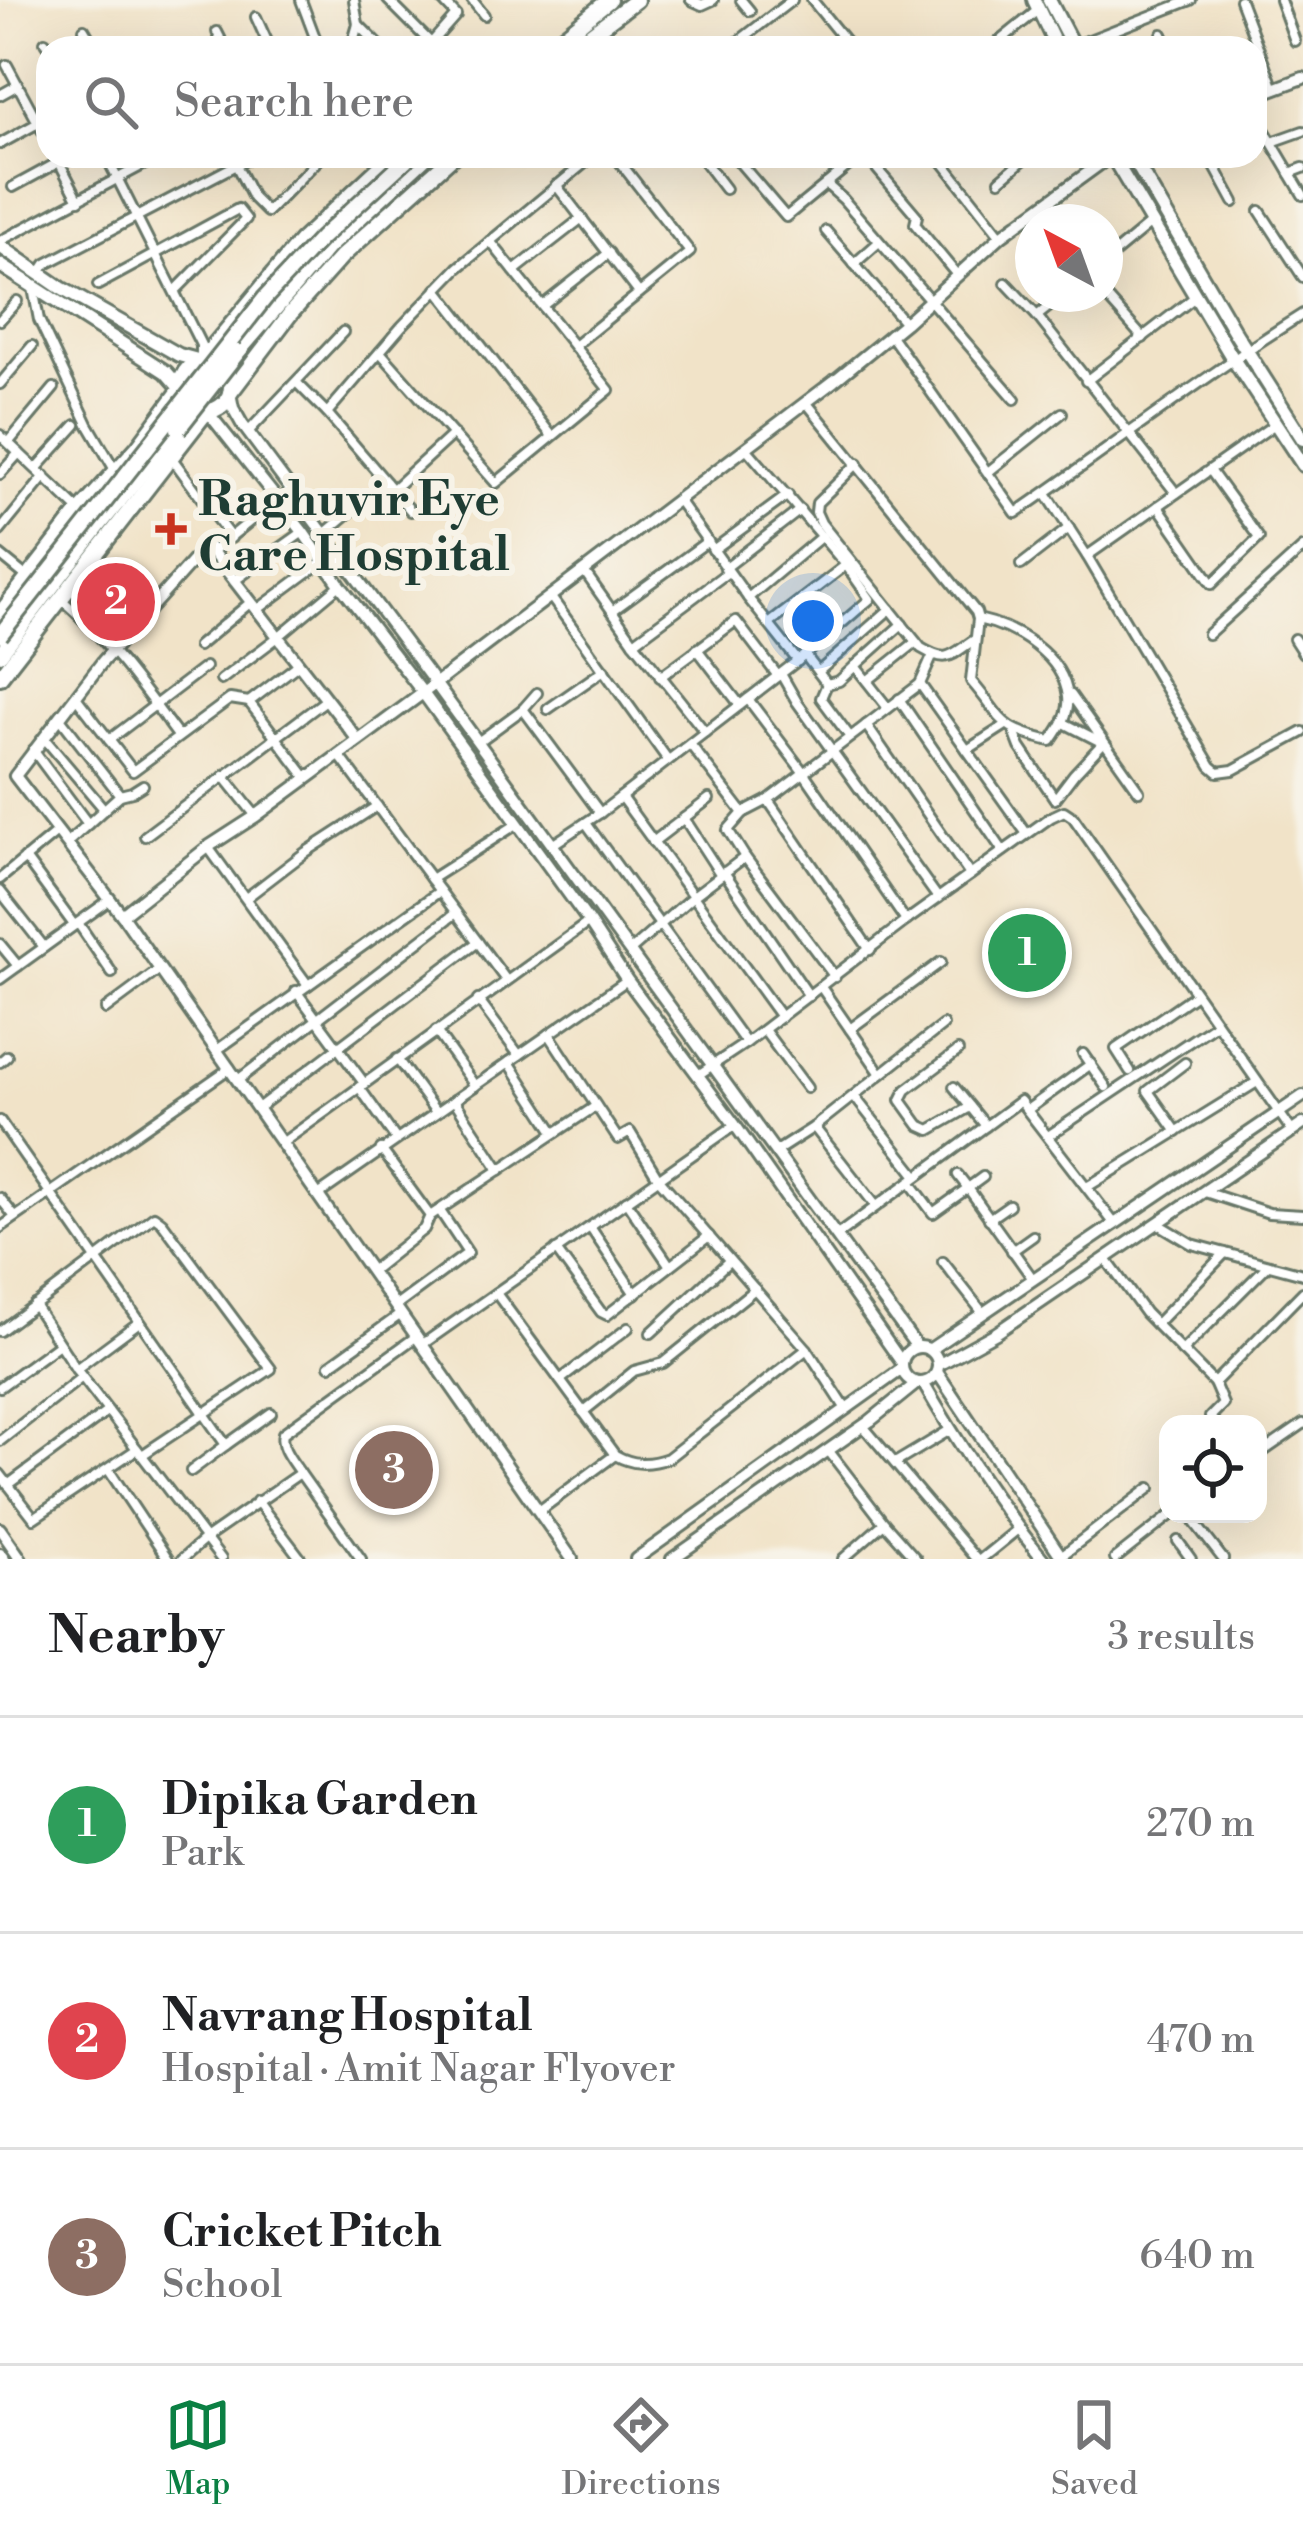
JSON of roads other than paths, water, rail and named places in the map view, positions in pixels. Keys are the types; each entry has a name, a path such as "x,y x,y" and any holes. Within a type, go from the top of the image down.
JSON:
{"main road":[{"path":"564,36 609,0"},
{"path":"597,36 636,0"},
{"path":"1040,3 1066,36"},
{"path":"1040,3 1049,36"},
{"path":"0,614 80,511 138,447 181,389 188,368 200,361 301,241 379,168"},
{"path":"0,635 265,298 397,168"},
{"path":"0,654 298,282 413,168"},
{"path":"0,265 166,372 187,403 207,411 222,406 340,256 439,168"},
{"path":"1118,168 1303,465"},
{"path":"1139,168 1303,439"},
{"path":"0,244 61,288 179,355 222,366 230,378 230,393"},
{"path":"0,677 207,411"}],"street":[{"path":"301,0 315,36"},
{"path":"354,0 358,24 355,36"},
{"path":"388,0 421,36"},
{"path":"437,36 456,15 442,0"},
{"path":"472,0 484,14"},
{"path":"692,0 702,5 712,0"},
{"path":"741,0 750,11"},
{"path":"746,36 792,0"},
{"path":"812,0 841,36"},
{"path":"1101,36 1191,0"},
{"path":"1240,0 1254,36"},
{"path":"1280,0 1295,41"},
{"path":"1004,36 1040,3"},
{"path":"256,17 265,36"},
{"path":"358,24 370,36"},
{"path":"84,29 88,36"},
{"path":"218,32 220,36"},
{"path":"7,65 36,119"},
{"path":"1267,71 1274,89"},
{"path":"1267,92 1303,78"},
{"path":"0,95 18,85"},
{"path":"0,144 36,124"},
{"path":"1272,142 1303,130"},
{"path":"1267,134 1303,195"},
{"path":"13,187 44,168"},
{"path":"63,168 79,200"},
{"path":"112,168 201,345 200,361"},
{"path":"0,244 137,168"},
{"path":"40,273 46,265 230,168"},
{"path":"238,168 253,198 267,212 310,168"},
{"path":"328,413 437,289 578,168"},
{"path":"574,346 690,252 624,168"},
{"path":"709,168 725,190"},
{"path":"744,168 786,217 847,168"},
{"path":"874,168 917,216 915,224 957,275"},
{"path":"947,168 1001,236"},
{"path":"1000,180 1014,168"},
{"path":"122,915 806,402 905,323 1001,236 1094,168"},
{"path":"1216,168 1234,202"},
{"path":"1290,173 1303,168"},
{"path":"826,184 1015,399"},
{"path":"556,185 639,293"},
{"path":"98,285 238,209 246,219 175,291"},
{"path":"1260,211 1303,278"},
{"path":"514,271 582,218"},
{"path":"1123,246 1151,223"},
{"path":"826,231 905,323"},
{"path":"380,352 496,483 609,390 490,241"},
{"path":"854,264 879,242"},
{"path":"542,306 609,254"},
{"path":"1006,283 1176,493"},
{"path":"33,287 39,320 116,471"},
{"path":"437,289 553,436"},
{"path":"1086,381 1195,297"},
{"path":"0,320 17,301"},
{"path":"1037,316 1042,312"},
{"path":"1120,312 1143,338"},
{"path":"890,334 1016,513 1233,358 1303,314"},
{"path":"248,432 343,332"},
{"path":"0,384 32,346"},
{"path":"297,382 411,511"},
{"path":"54,388 4,439 80,511"},
{"path":"230,393 248,432 836,1236 923,1348 937,1359 937,1368 1062,1558 1150,1488"},
{"path":"806,402 976,612 971,681 1015,732 1051,741 1064,723 1069,700 1055,664 1038,648 978,619"},
{"path":"207,411 303,532 589,922 735,1125 907,1378 920,1383 1043,1559"},
{"path":"988,472 1062,413"},
{"path":"1087,556 1275,424"},
{"path":"0,531 76,425"},
{"path":"323,534 453,434"},
{"path":"552,845 802,658 870,599 746,448"},
{"path":"0,474 20,452"},
{"path":"171,456 231,538"},
{"path":"858,463 817,503 820,523 916,642 933,655 946,658 975,639"},
{"path":"1158,506 1212,584 1259,538 1210,470"},
{"path":"1046,493 1211,766 1219,772 1233,770 1303,732"},
{"path":"612,611 788,495"},
{"path":"212,552 277,499"},
{"path":"678,500 769,624 827,684"},
{"path":"634,642 800,509"},
{"path":"1021,565 1069,528"},
{"path":"234,581 303,532"},
{"path":"748,598 822,536"},
{"path":"358,740 207,545 113,650 15,776 111,899 572,1559"},
{"path":"1208,634 1303,548"},
{"path":"0,555 28,578"},
{"path":"198,646 324,561"},
{"path":"769,624 846,565"},
{"path":"584,571 705,732"},
{"path":"220,680 340,586"},
{"path":"550,596 668,760"},
{"path":"62,598 113,650 178,736"},
{"path":"818,672 890,609"},
{"path":"660,677 736,620 938,898"},
{"path":"827,684 838,681 902,624"},
{"path":"1294,639 1303,653"},
{"path":"867,681 916,642"},
{"path":"698,649 803,773 906,921"},
{"path":"835,977 728,830 743,813 768,800 920,684 933,655"},
{"path":"249,702 299,664"},
{"path":"855,666 888,708"},
{"path":"109,740 206,667"},
{"path":"548,709 604,670"},
{"path":"827,684 821,698 850,737"},
{"path":"920,684 1027,835"},
{"path":"1066,690 1139,790"},
{"path":"478,742 523,710 537,693"},
{"path":"75,696 133,771 230,699 249,702 307,778"},
{"path":"899,699 1004,852"},
{"path":"145,836 326,700"},
{"path":"523,710 600,813"},
{"path":"59,716 120,795"},
{"path":"1064,723 1103,743"},
{"path":"866,725 970,875"},
{"path":"968,750 1006,725"},
{"path":"1015,732 1020,748 1055,799"},
{"path":"43,737 105,810"},
{"path":"1052,817 1055,799 1103,743"},
{"path":"689,744 743,813"},
{"path":"33,750 88,824"},
{"path":"339,754 506,980"},
{"path":"224,776 256,816"},
{"path":"68,843 120,795 143,785"},
{"path":"621,797 781,1017"},
{"path":"653,842 709,799"},
{"path":"768,800 870,950"},
{"path":"246,898 377,806"},
{"path":"672,1559 863,1426 937,1368 996,1333 1297,1127 1278,1112 1073,817 1064,811 698,1075"},
{"path":"684,818 809,996"},
{"path":"586,823 746,1043"},
{"path":"431,879 517,824"},
{"path":"0,879 57,832"},
{"path":"208,848 308,986"},
{"path":"629,952 745,857"},
{"path":"26,858 112,973"},
{"path":"0,891 44,947"},
{"path":"217,1050 440,891"},
{"path":"0,979 111,899"},
{"path":"238,1080 456,914"},
{"path":"282,1143 589,922"},
{"path":"258,1108 478,942"},
{"path":"0,944 18,966"},
{"path":"850,1029 941,962"},
{"path":"106,1009 160,969"},
{"path":"318,1195 627,980"},
{"path":"821,987 881,1074"},
{"path":"296,992 396,1139"},
{"path":"1130,1071 1116,1049 1196,994"},
{"path":"478,1000 519,1055"},
{"path":"1048,1136 1217,1024"},
{"path":"775,1152 943,1025"},
{"path":"764,1030 807,1088"},
{"path":"436,1031 475,1086"},
{"path":"549,1034 618,1138 630,1132 658,1178 807,1349 846,1409"},
{"path":"958,1051 906,1090 901,1100 920,1125 930,1130 970,1107"},
{"path":"1083,1054 1106,1087"},
{"path":"397,1059 436,1112"},
{"path":"509,1062 555,1133"},
{"path":"1177,1132 1148,1091 1185,1063"},
{"path":"1027,1110 1091,1064"},
{"path":"0,1228 230,1068"},
{"path":"1087,1187 1257,1082"},
{"path":"954,1087 986,1126"},
{"path":"854,1096 940,1223"},
{"path":"636,1559 846,1409 902,1366 907,1353 983,1312 1303,1096"},
{"path":"454,1100 500,1170"},
{"path":"836,1236 1020,1101 1114,1223"},
{"path":"371,1271 424,1229 430,1216 596,1106"},
{"path":"0,1121 226,1445"},
{"path":"361,1559 284,1447 284,1433 496,1293 735,1125"},
{"path":"814,1126 876,1206"},
{"path":"381,1149 430,1216"},
{"path":"958,1175 1033,1279"},
{"path":"933,1213 983,1178"},
{"path":"1203,1192 1269,1213 1303,1215"},
{"path":"0,1198 15,1217"},
{"path":"626,1201 670,1266"},
{"path":"989,1219 1009,1205"},
{"path":"330,1365 468,1253 440,1211"},
{"path":"0,1331 154,1216 271,1369 34,1518 0,1474"},
{"path":"1157,1223 1192,1244 1303,1274"},
{"path":"590,1227 635,1294"},
{"path":"556,1250 607,1315 709,1236"},
{"path":"1012,1251 1033,1236"},
{"path":"1156,1324 1225,1253"},
{"path":"1106,1258 1156,1324 1214,1383 1222,1404 1212,1415"},
{"path":"651,1333 730,1260"},
{"path":"943,1262 983,1312"},
{"path":"1183,1351 1268,1265"},
{"path":"583,1412 634,1371 663,1363 755,1289"},
{"path":"1214,1383 1303,1292"},
{"path":"496,1293 615,1455 628,1462 668,1458 807,1349"},
{"path":"34,1305 79,1373 221,1559"},
{"path":"0,1442 138,1323"},
{"path":"560,1380 628,1328"},
{"path":"0,1387 58,1343"},
{"path":"8,1485 108,1411"},
{"path":"191,1471 271,1413"},
{"path":"1267,1449 1303,1424"},
{"path":"863,1426 978,1559 1018,1529"},
{"path":"895,1463 950,1430"},
{"path":"828,1450 916,1559"},
{"path":"539,1511 615,1455"},
{"path":"108,1469 168,1559"},
{"path":"182,1559 300,1473"},
{"path":"256,1501 301,1559"},
{"path":"843,1559 884,1523"},
{"path":"1115,1559 1161,1523"},
{"path":"1195,1523 1223,1559"},
{"path":"0,1529 22,1559"},
{"path":"1178,1541 1191,1559"}],"place":[{"name":"Raghuvir Eye Care Hospital","path":"171,529"},
{"name":"Navrang Hospital","path":"116,602"},
{"name":"Dipika Garden","path":"1027,953"},
{"name":"Cricket Pitch","path":"394,1470"}]}
